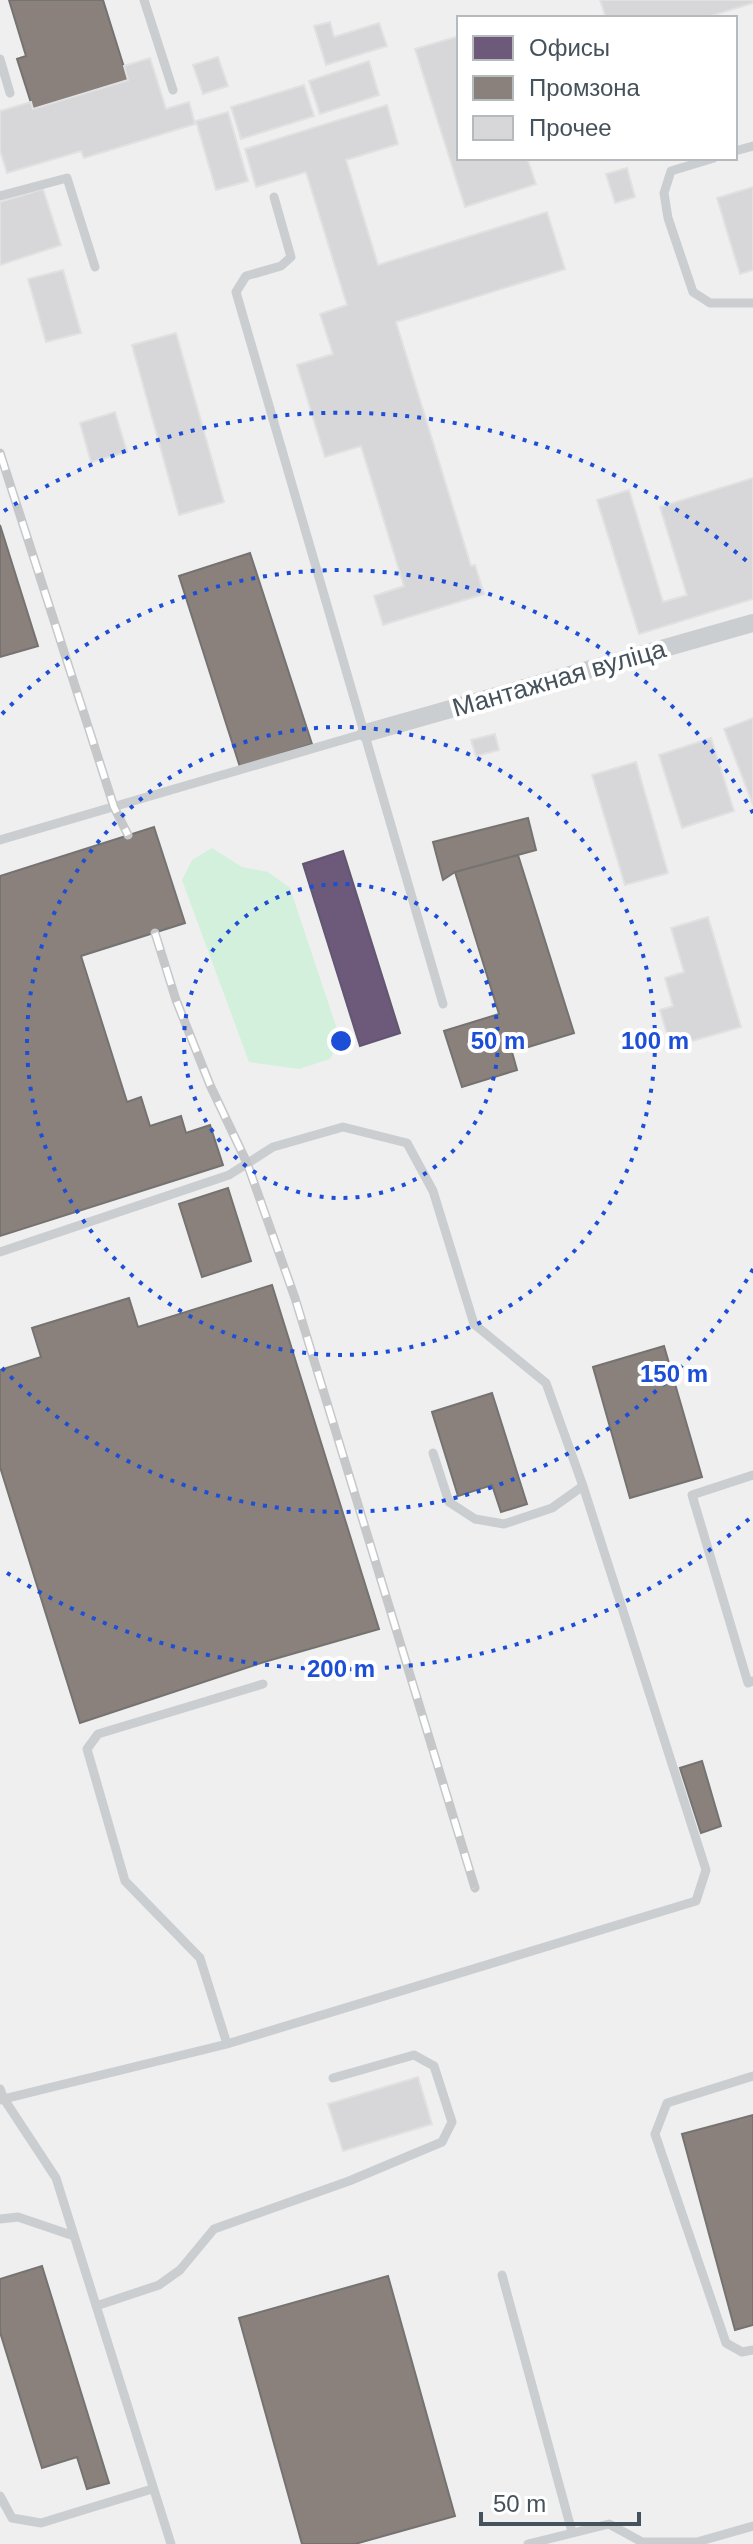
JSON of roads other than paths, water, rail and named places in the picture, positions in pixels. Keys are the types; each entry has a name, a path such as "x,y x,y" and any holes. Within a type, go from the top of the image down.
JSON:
{"street":[{"name":"Мантажная вуліца","path":"366,733 753,623"}],"lane":[{"path":"144,0 173,90"},
{"path":"0,59 10,93"},
{"path":"707,160 671,171 664,193 668,218 693,292 710,303 753,303"},
{"path":"1,195 67,178 95,267"},
{"path":"274,197 291,257 281,266 246,276 236,292 443,1004"},
{"path":"0,840 366,733"},
{"path":"0,1252 229,1175 273,1147 343,1127 407,1143 433,1191 474,1324 546,1383 583,1486 706,1870 696,1901 227,2044 2,2100"},
{"path":"433,1453 449,1502 475,1519 504,1524 552,1508 583,1486"},
{"path":"753,1475 692,1495 748,1683 753,1681"},
{"path":"227,2044 200,1958 125,1881 87,1749 98,1734 263,1684"},
{"path":"96,2306 159,2285 180,2270 214,2229 349,2181 442,2142 452,2122 434,2066 414,2055 333,2078"},
{"path":"753,2076 667,2103 655,2134 726,2343 742,2352 753,2350"},
{"path":"0,2089 2,2100 56,2178 171,2544"},
{"path":"0,2219 18,2217 74,2236"},
{"path":"502,2275 572,2532"},
{"path":"0,2496 12,2518 41,2523 152,2489"},
{"path":"528,2544 609,2524 642,2542 697,2542 753,2526"}],"railway":[{"path":"0,453 114,807 128,835"},
{"path":"155,933 176,1000 210,1085 247,1163 295,1298 475,1888"}]}
